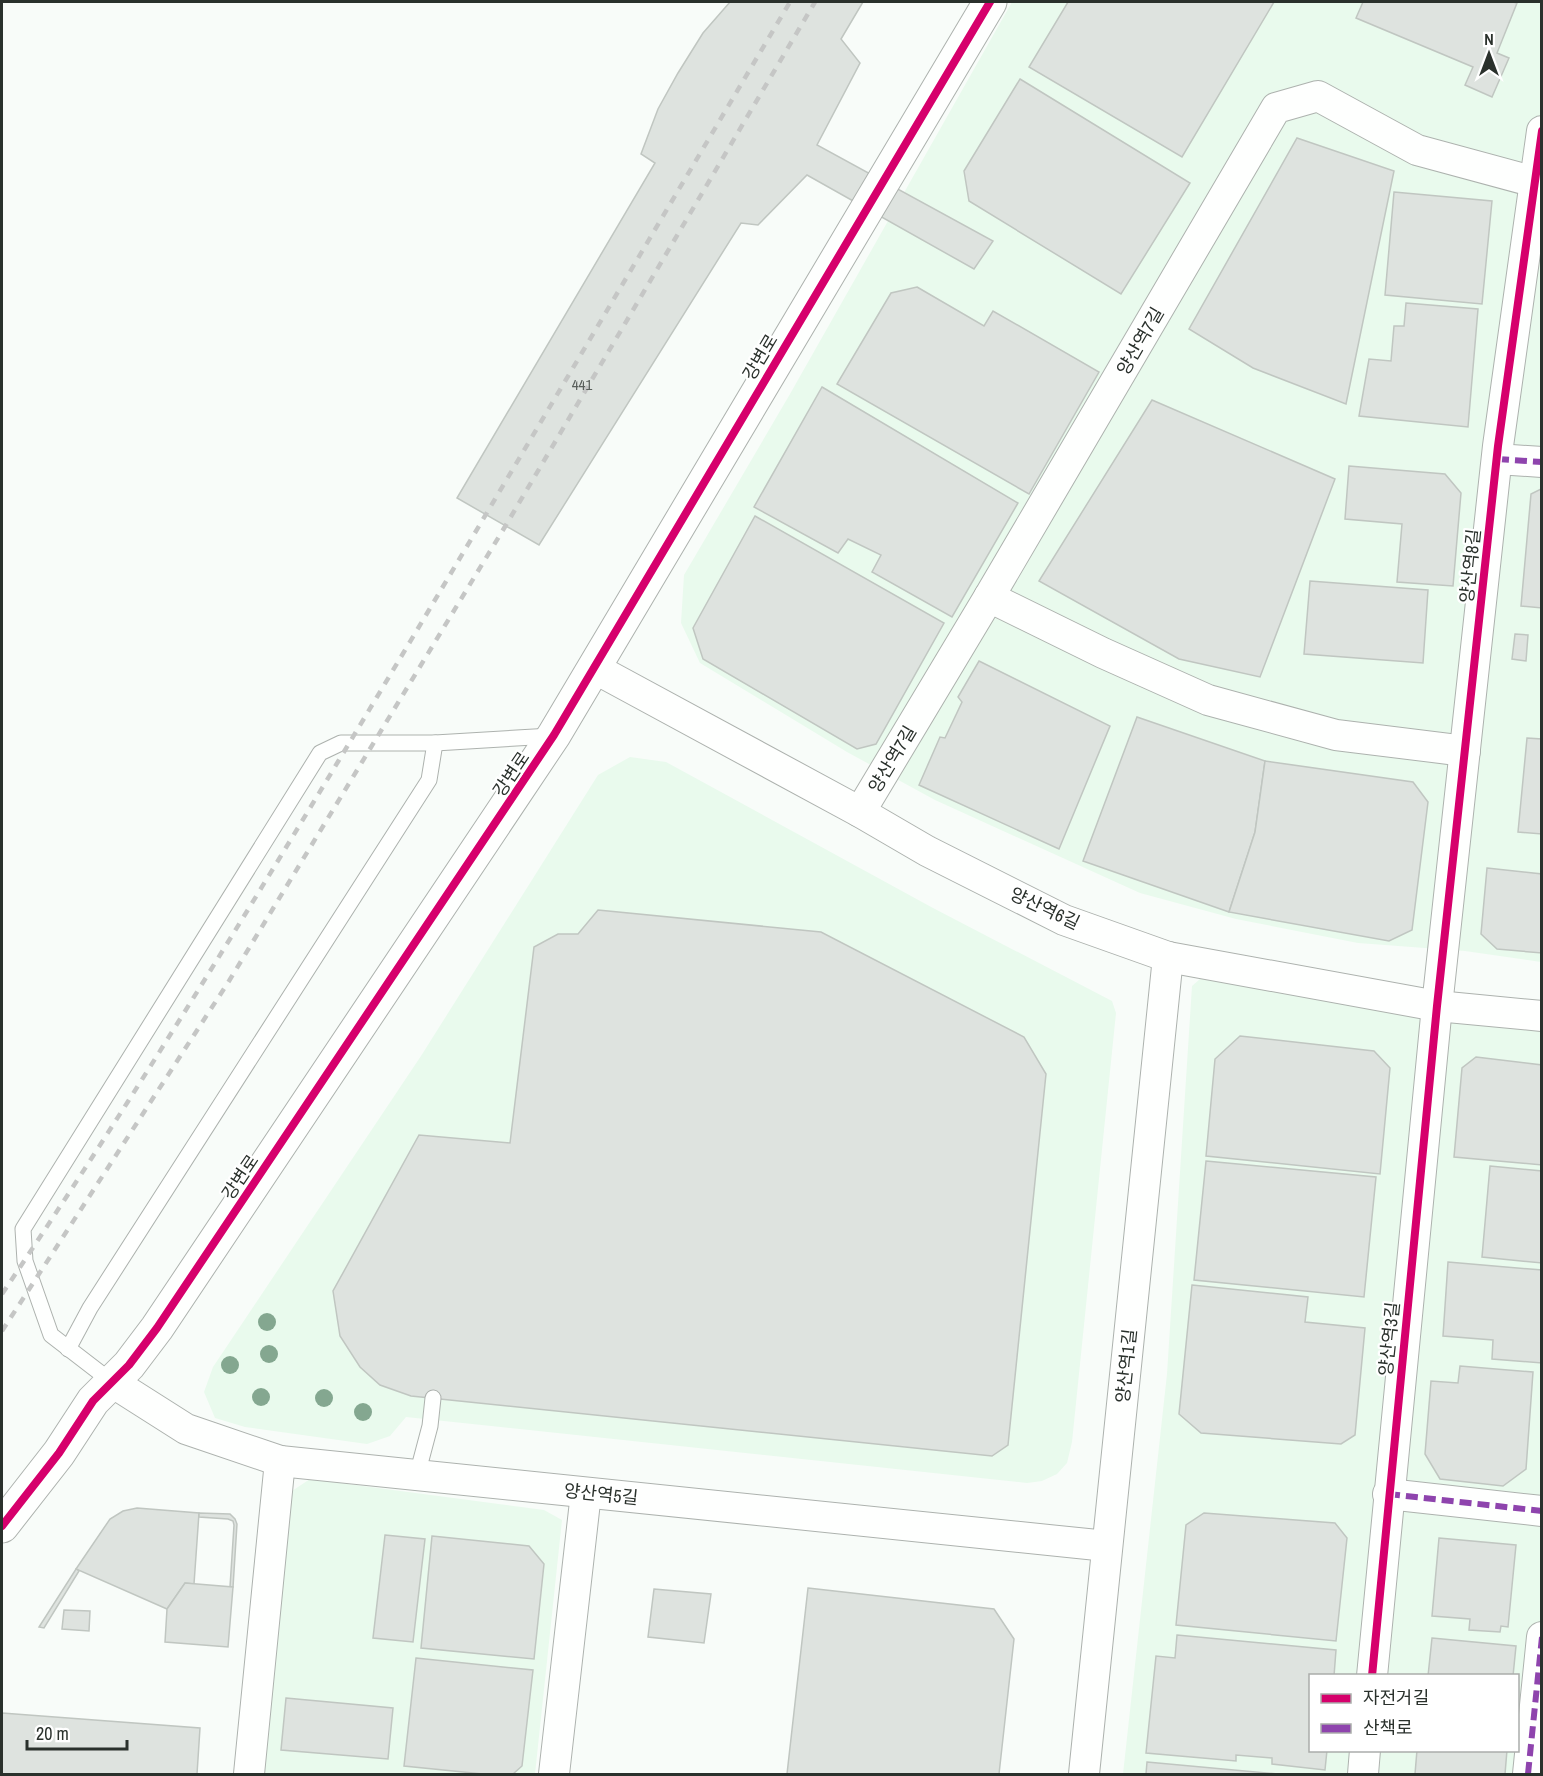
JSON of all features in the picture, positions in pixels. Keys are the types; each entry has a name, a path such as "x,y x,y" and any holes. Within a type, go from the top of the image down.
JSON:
{"street":[{"name":"강변로","path":"2,1526 59,1453 93,1401 129,1365 157,1328 554,735 990,2"},
{"name":"양산역7길","path":"860,812 1276,108 1318,96 1417,150 1535,182"},
{"name":"양산역8길","path":"1437,1006 1497,459 1542,131"},
{"path":"1497,459 1542,462"},
{"path":"989,597 1103,653 1208,700 1336,735 1465,751"},
{"name":"양산역6길","path":"594,668 927,850 1064,920 1168,957 1437,1006 1542,1016"},
{"name":"양산역1길","path":"1084,1774 1168,957"},
{"name":"양산역3길","path":"1372,1674 1437,1006"},
{"name":"양산역5길","path":"112,1382 186,1430 280,1461 1107,1546"},
{"path":"249,1774 280,1461"},
{"path":"554,1774 586,1493"},
{"path":"1389,1494 1542,1511"},
{"path":"1528,1774 1542,1637"},
{"path":"1363,1774 1365,1752"}],"lane":[{"path":"112,1382 51,1335 25,1261 23,1230 320,753 341,743 435,742 554,735"},
{"path":"68,1349 90,1308 429,780 435,742"},
{"path":"417,1475 430,1426 433,1398"}],"shaded area":[{"path":"1012,2 1541,2 1541,962 1465,951 1358,943 1236,919 1140,893 935,800 847,752 700,663 681,623 684,575 790,394"},
{"path":"630,757 666,762 933,908 1112,1001 1116,1013 1072,1442 1067,1463 1057,1474 1042,1481 1027,1483 406,1417 390,1436 367,1444 245,1427 215,1418 204,1392 213,1367 421,1056 598,775"},
{"path":"1209,971 1541,1024 1541,1774 1123,1774 1167,1374 1192,986"},
{"path":"310,1479 544,1510 562,1520 535,1774 257,1774 286,1495"}],"building":[{"path":"730,2 863,2 841,39 860,63 817,145 993,241 974,269 807,175 758,225 741,223 539,545 457,498 655,163 641,154 658,109 703,33"},
{"path":"1068,2 1274,2 1182,157 1029,67"},
{"path":"1363,2 1517,3 1497,53 1509,58 1492,97 1465,85 1473,67 1356,18"},
{"path":"1020,79 1190,183 1121,294 969,201 964,171"},
{"path":"1297,138 1394,171 1346,404 1253,368 1189,329"},
{"path":"1394,192 1492,201 1482,304 1385,295"},
{"path":"917,287 984,326 993,311 1099,372 1029,494 837,384 891,293"},
{"path":"1406,303 1478,309 1468,427 1359,416 1369,359 1391,361 1394,326 1404,326"},
{"path":"822,387 1018,503 952,617 872,572 881,555 848,539 838,553 754,507"},
{"path":"1152,400 1335,479 1260,677 1179,659 1039,581"},
{"path":"1349,466 1445,474 1461,493 1453,586 1397,582 1402,524 1345,519"},
{"path":"1542,489 1542,608 1521,606 1531,494"},
{"path":"755,516 944,623 876,744 857,749 703,659 693,628"},
{"path":"1310,581 1428,590 1423,663 1304,654"},
{"path":"1515,634 1528,635 1526,661 1512,659"},
{"path":"979,661 1110,726 1059,849 919,785 940,737 945,738 962,702 958,697"},
{"path":"1137,717 1265,761 1255,832 1229,912 1083,861"},
{"path":"1527,738 1542,739 1542,834 1518,832"},
{"path":"1265,761 1413,782 1428,802 1412,930 1389,941 1229,912 1255,832"},
{"path":"1487,868 1542,874 1542,953 1497,949 1481,934"},
{"path":"598,910 821,932 1024,1037 1046,1074 1008,1445 992,1456 411,1396 380,1385 360,1367 340,1336 333,1291 419,1135 510,1143 534,947 558,934 578,934"},
{"path":"1240,1036 1374,1051 1390,1068 1380,1174 1206,1156 1215,1059"},
{"path":"1476,1057 1542,1065 1542,1165 1454,1157 1462,1068"},
{"path":"1206,1161 1376,1177 1364,1297 1194,1280"},
{"path":"1490,1166 1542,1171 1542,1263 1482,1257"},
{"path":"1448,1262 1542,1270 1542,1363 1492,1359 1493,1340 1443,1336"},
{"path":"1192,1285 1308,1297 1305,1322 1365,1328 1355,1435 1341,1444 1201,1433 1179,1414"},
{"path":"1460,1366 1533,1372 1526,1469 1503,1486 1440,1479 1425,1454 1431,1381 1458,1383"},
{"path":"137,1508 199,1513 194,1584 185,1583 167,1609 76,1569 110,1519 123,1511"},
{"path":"199,1513 230,1514 235,1519 237,1524 233,1587 230,1587 233,1521 199,1517"},
{"path":"1204,1513 1335,1523 1347,1538 1336,1641 1176,1625 1186,1525"},
{"path":"385,1535 425,1539 413,1642 373,1638"},
{"path":"432,1536 529,1546 544,1564 534,1659 421,1648"},
{"path":"1439,1538 1516,1545 1508,1627 1501,1626 1500,1632 1469,1630 1470,1619 1432,1616"},
{"path":"76,1569 79,1571 44,1628 39,1627"},
{"path":"185,1583 233,1587 228,1647 165,1642 167,1609"},
{"path":"808,1588 994,1609 1014,1639 999,1774 787,1774"},
{"path":"654,1589 711,1594 704,1643 648,1637"},
{"path":"64,1610 90,1611 89,1631 62,1629"},
{"path":"1177,1635 1336,1650 1334,1674 1309,1674 1309,1752 1327,1752 1325,1770 1272,1764 1272,1758 1236,1755 1236,1761 1146,1753 1156,1656 1175,1658"},
{"path":"1432,1638 1516,1646 1513,1674 1428,1674"},
{"path":"416,1658 533,1670 522,1766 513,1774 483,1774 404,1766"},
{"path":"286,1698 393,1708 388,1759 281,1750"},
{"path":"2,1713 200,1728 197,1774 2,1774"},
{"path":"1417,1752 1507,1752 1505,1774 1415,1774"},
{"path":"1147,1762 1278,1774 1146,1774"}],"railway":[{"path":"2,1294 113,1126 273,869 790,2"},
{"path":"2,1331 229,981 506,525 815,2"}],"marked path":[{"path":"1497,459 1542,462"},
{"path":"1388,1494 1542,1511"},
{"path":"1528,1774 1542,1637"}],"cycle path":[{"path":"2,1526 59,1453 93,1401 129,1365 157,1328 554,735 990,2"},
{"path":"1372,1674 1437,1006 1498,446 1542,131"}]}
